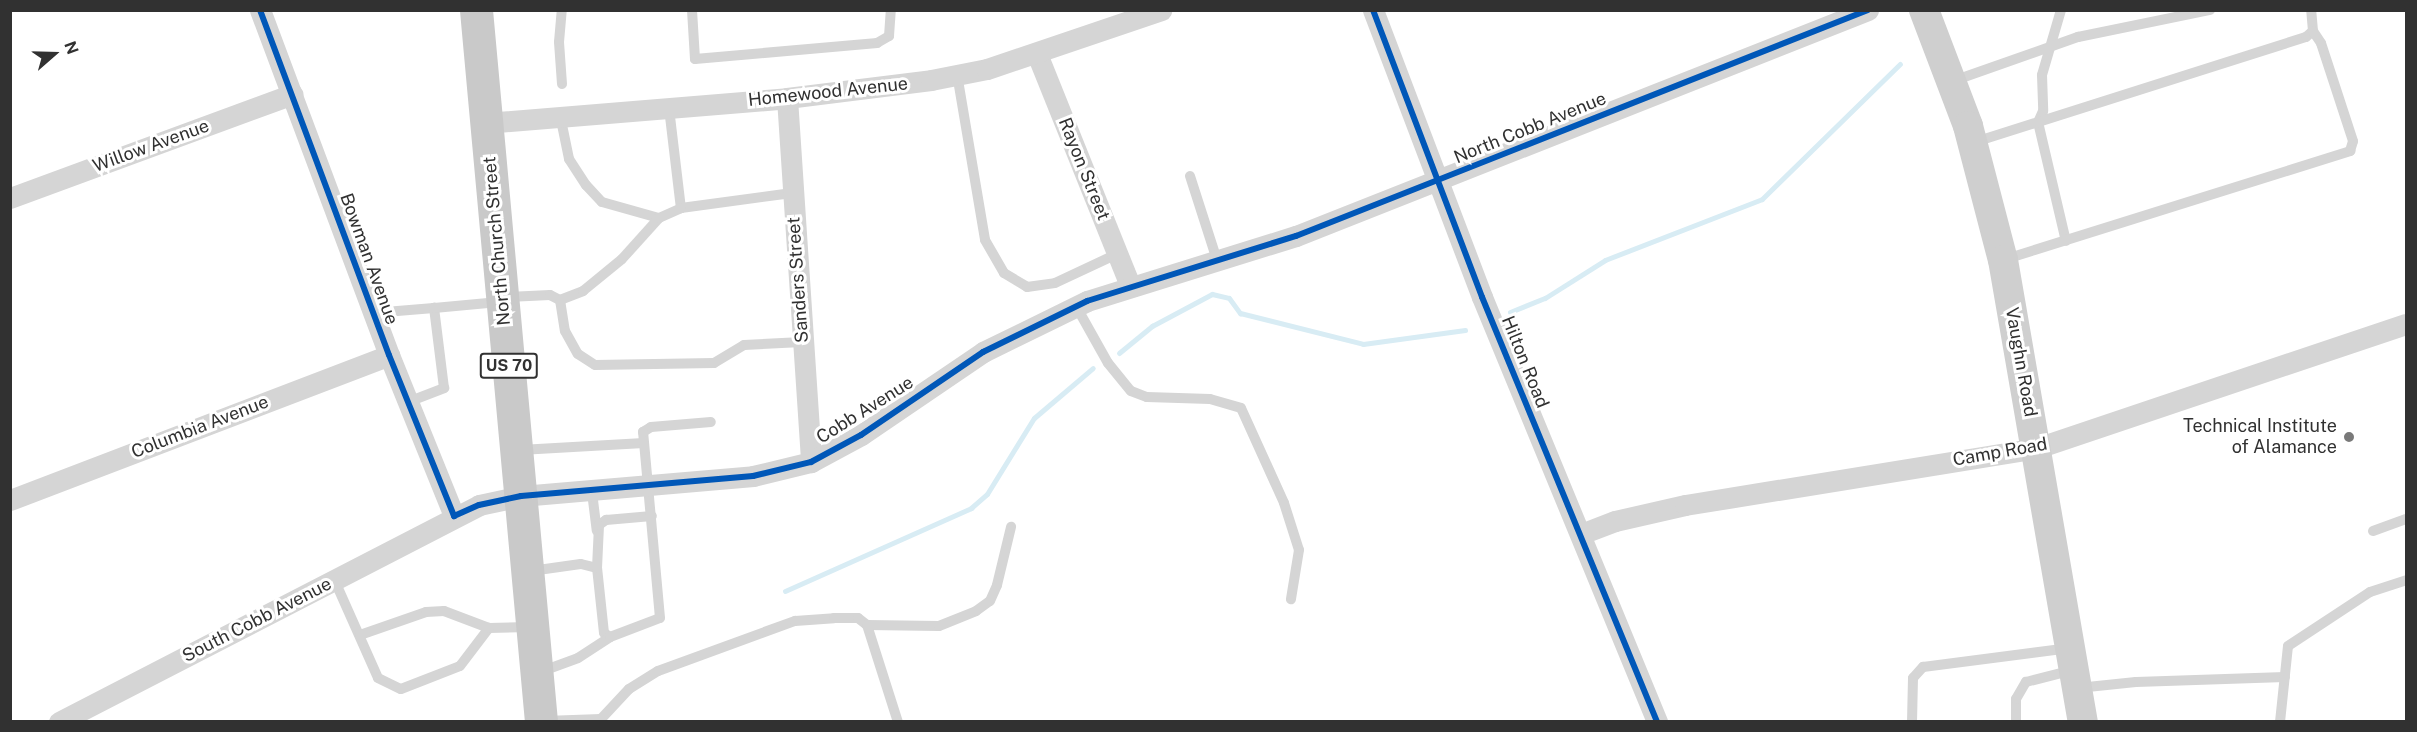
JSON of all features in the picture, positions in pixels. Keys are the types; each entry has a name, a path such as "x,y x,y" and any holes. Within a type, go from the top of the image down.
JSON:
{"main road":[{"name":"North Church Street","path":"476,10 542,721"}],"street":[{"name":"Bowman Avenue","path":"260,10 389,355 454,516"},
{"name":"Homewood Avenue","path":"486,123 560,115 787,98 957,74 1036,54 1161,10"},
{"name":"Hilton Road","path":"1373,10 1436,181 1657,722"},
{"name":"North Cobb Avenue","path":"1130,285 1296,236 1868,10"},
{"name":"Vaughn Road","path":"1924,10 1973,143 2003,260 2083,722"},
{"name":"Rayon Street","path":"1036,54 1119,253 1130,285"},
{"name":"Willow Avenue","path":"10,198 292,94"},
{"name":"Sanders Street","path":"787,98 811,462"},
{"name":"Cobb Avenue","path":"454,516 479,504 521,496 592,492 753,476 811,462 861,435 983,352 1076,306 1130,285"},
{"name":"Camp Road","path":"1581,534 1615,521 1685,505 2037,448 2406,324"},
{"name":"Columbia Avenue","path":"10,500 389,355"},
{"name":"South Cobb Avenue","path":"59,722 454,516"}],"lane":[{"path":"562,10 558,42 562,84"},
{"path":"692,10 695,59 877,43 889,36 891,10"},
{"path":"2061,10 2042,75 2043,111 2038,122 2066,241"},
{"path":"1952,82 2078,38 2210,10"},
{"path":"2003,260 2350,151 2353,141 2321,43 2313,31 2311,10"},
{"path":"1973,143 2306,37 2313,31"},
{"path":"957,74 985,240 1004,273 1026,287 1055,283 1119,253"},
{"path":"669,108 681,208"},
{"path":"560,115 569,159 585,185 602,202 659,218"},
{"path":"1190,176 1217,260"},
{"path":"373,313 434,309 550,295 560,300 583,291 622,259 659,218 681,208 792,193"},
{"path":"560,300 565,331 578,354 595,365 714,363 744,345 802,342"},
{"path":"1076,306 1108,363 1131,391 1147,397 1210,399 1241,408 1284,503 1299,550 1291,599"},
{"path":"408,402 444,388 434,309"},
{"path":"537,673 578,658 610,637 660,618 644,443 645,428 711,422"},
{"path":"517,450 644,443"},
{"path":"592,492 604,633 610,637"},
{"path":"597,536 602,522 652,516"},
{"path":"2373,531 2406,519"},
{"path":"867,625 939,626 976,611 990,601 997,585 1011,527"},
{"path":"528,571 581,564 597,568"},
{"path":"334,579 378,678 401,689 460,666 489,628"},
{"path":"2280,722 2288,646 2370,592 2406,580"},
{"path":"360,635 426,612 444,611 489,628 533,627"},
{"path":"542,721 601,720 629,689 658,671 748,636 795,621 858,618 867,625 898,722"},
{"path":"1912,722 1913,678 1923,667 2074,669 2136,682 2284,677"},
{"path":"2016,722 2016,699 2026,682 2074,669"}],"waterway":[{"path":"1510,312 1545,298 1605,260 1762,199 1900,64"},
{"path":"1119,353 1152,326 1212,294 1229,298 1240,313 1363,344 1465,330"},
{"path":"785,591 971,508 987,494 1034,418 1093,368"}],"cycle path":[{"path":"260,10 389,355 454,516 479,505 521,496 753,476 811,462 861,435 983,352 1087,301 1296,236 1868,10"},
{"path":"1373,10 1482,297 1657,722"}],"place":[{"name":"Technical Institute of Alamance","path":"2349,437"}]}
